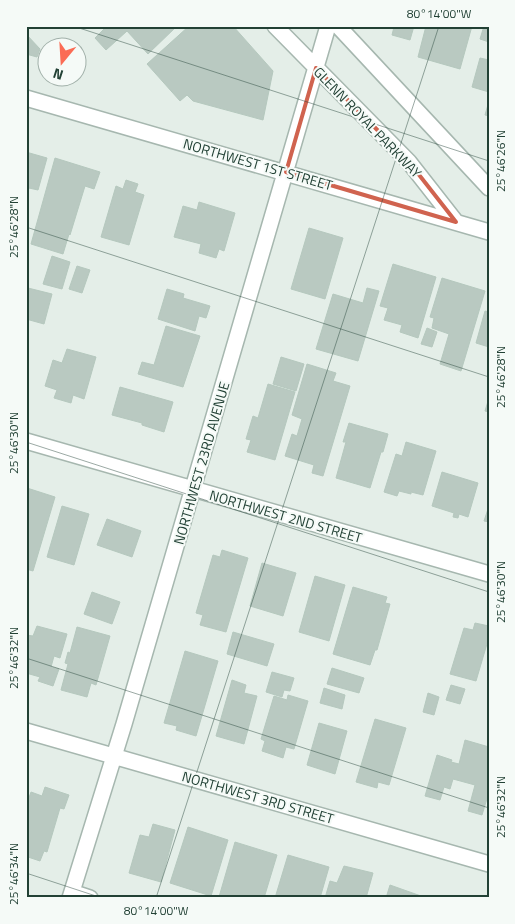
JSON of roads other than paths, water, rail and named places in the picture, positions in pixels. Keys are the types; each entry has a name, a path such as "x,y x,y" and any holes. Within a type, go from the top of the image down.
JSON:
{"street":[{"name":"GLENN ROYAL PARKWAY","path":"275,26 409,162 456,222"},
{"name":"NORTHWEST 23RD AVENUE","path":"71,895 194,489 328,26"},
{"path":"338,26 489,188"},
{"name":"NORTHWEST 1ST STREET","path":"26,98 489,232"},
{"name":"NORTHWEST 2ND STREET","path":"26,441 489,574"},
{"name":"NORTHWEST 3RD STREET","path":"26,731 489,864"},
{"path":"71,895 90,898"}]}
